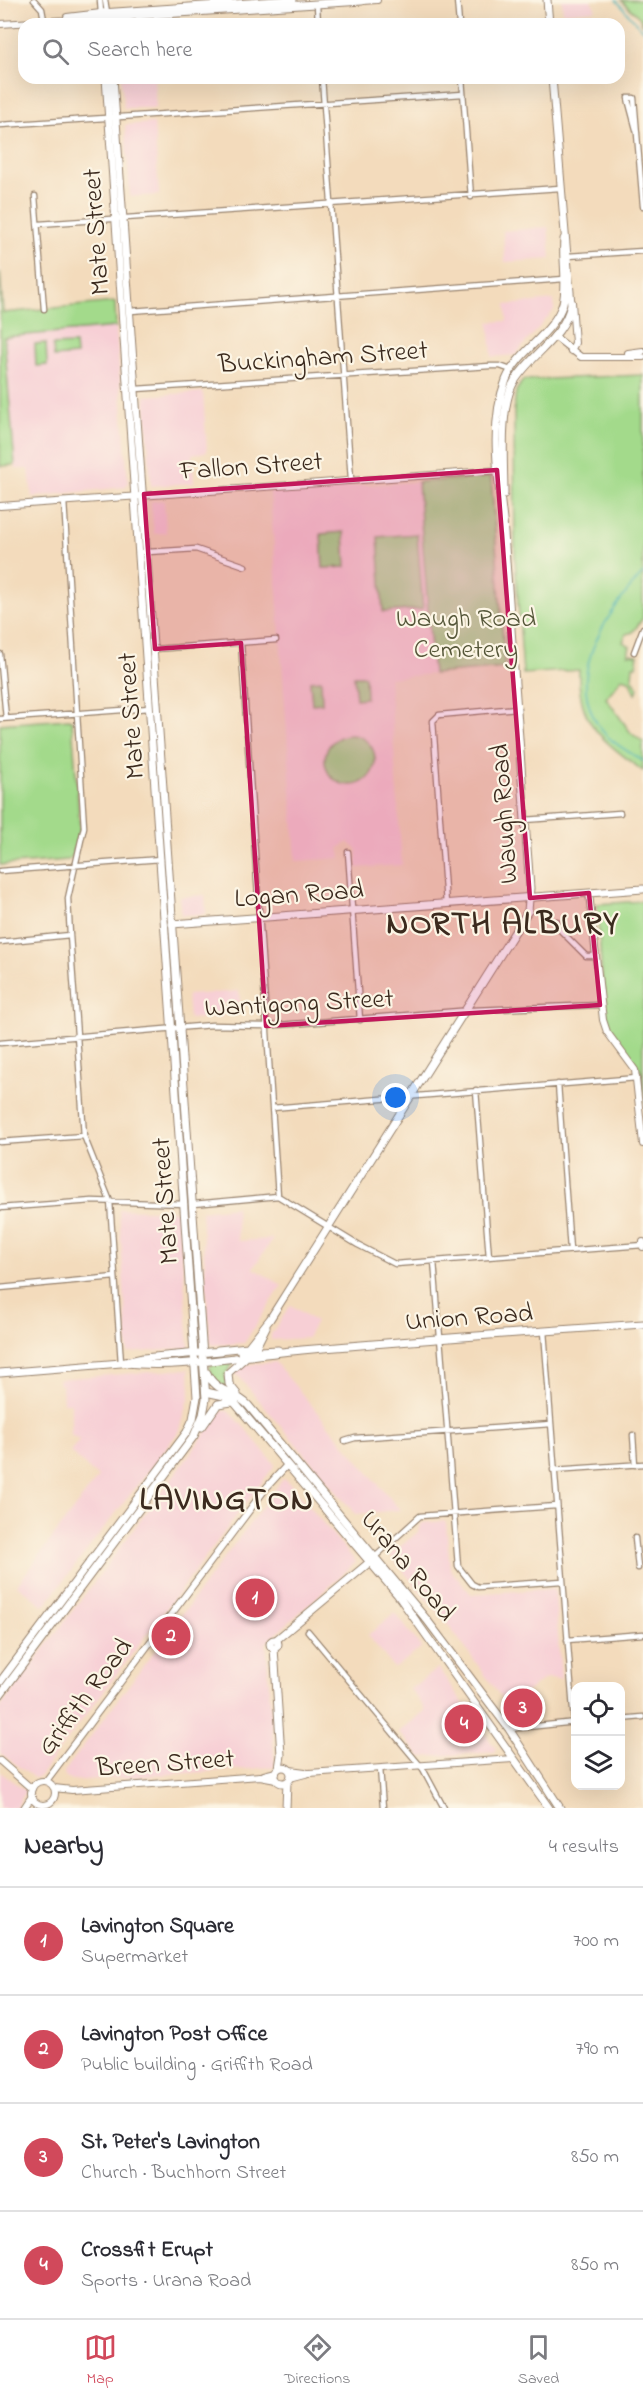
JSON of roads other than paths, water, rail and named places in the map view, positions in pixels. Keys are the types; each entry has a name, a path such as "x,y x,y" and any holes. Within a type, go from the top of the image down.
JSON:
{"main road":[{"path":"105,18 233,2 293,0"},
{"path":"105,18 362,0"},
{"path":"547,0 548,18"},
{"path":"139,18 146,16"},
{"name":"Mate Street","path":"107,84 113,118"},
{"name":"Mate Street","path":"113,84 113,118 135,495 161,859 170,924"},
{"path":"552,84 564,239 568,256 571,296"},
{"name":"Mate Street","path":"74,1590 99,1549 165,1462 192,1422 198,1382 185,1204 155,649 131,311 120,219"},
{"name":"Waugh Road","path":"218,1350 248,1347 270,1319 526,915 529,898 525,820 503,520 499,410 511,370 546,330 563,303 564,239"},
{"name":"Waugh Road","path":"500,470 506,413 512,384 554,336 567,316 571,296"},
{"path":"546,330 554,336"},
{"name":"Logan Road","path":"170,924 643,889"},
{"name":"Mate Street","path":"176,1028 194,1204 205,1364 204,1412 194,1436"},
{"name":"Waugh Road","path":"245,1402 230,1386 227,1378 229,1371 252,1351 270,1319"},
{"name":"Union Road","path":"123,1363 196,1361 205,1364 298,1350 643,1324"},
{"path":"264,1333 263,1341 267,1350"},
{"name":"Union Road","path":"0,1373 123,1363 204,1351 218,1350 232,1353 298,1350"},
{"name":"Urana Road","path":"205,1364 214,1386 245,1402 376,1556 509,1729 560,1808"},
{"path":"198,1382 206,1392"},
{"name":"Urana Road","path":"206,1392 224,1396 236,1405 408,1609 549,1808"},
{"path":"0,1682 106,1554 220,1402 230,1401 236,1405"},
{"path":"287,1464 295,1459"},
{"path":"165,1462 171,1467"},
{"path":"130,1508 134,1516"},
{"path":"99,1549 106,1554"},
{"path":"286,1808 275,1644 376,1556"},
{"path":"0,1695 30,1648"},
{"path":"463,1684 466,1671"},
{"path":"513,1759 524,1751"}],"street":[{"path":"34,0 42,9 44,18"},
{"path":"102,0 105,18"},
{"path":"362,0 377,0"},
{"path":"457,0 458,18"},
{"path":"317,4 318,18"},
{"path":"0,24 18,22"},
{"path":"322,84 351,479"},
{"path":"463,84 471,196"},
{"path":"0,125 464,94"},
{"path":"634,98 628,98 637,133 643,206"},
{"path":"39,225 560,188"},
{"path":"35,196 44,309"},
{"path":"568,256 643,251"},
{"path":"131,311 564,279"},
{"path":"571,296 576,343 571,351"},
{"path":"554,336 583,358 643,351"},
{"path":"610,356 643,357"},
{"name":"Buckingham Street","path":"136,389 500,366 511,370"},
{"name":"Fallon Street","path":"0,506 500,470"},
{"path":"64,501 84,828 68,898 70,935 84,1136 110,1201 123,1363"},
{"path":"148,552 196,549 245,566"},
{"path":"634,652 635,643 643,628"},
{"path":"628,639 635,643"},
{"path":"155,649 276,640"},
{"path":"241,643 278,1196"},
{"path":"0,654 3,719 150,708"},
{"path":"446,904 432,727 434,717 517,708"},
{"path":"525,820 620,813"},
{"path":"348,852 360,1020"},
{"path":"0,871 161,859"},
{"path":"589,893 600,1005 607,1032 632,1062 637,1078 643,1144"},
{"path":"557,921 558,928 586,957 595,956"},
{"path":"0,942 70,935"},
{"name":"Wantigong Street","path":"0,1043 212,1025 266,1026 600,1005"},
{"path":"272,1108 637,1078"},
{"path":"558,1084 570,1250"},
{"path":"476,1090 489,1257"},
{"path":"0,1142 84,1136"},
{"path":"194,1204 278,1196 387,1262 405,1264 643,1245"},
{"path":"0,1208 110,1201 185,1204"},
{"path":"434,1261 458,1566 472,1584 485,1587 562,1581"},
{"path":"0,1288 115,1278"},
{"path":"544,1331 571,1682"},
{"path":"345,1441 355,1438 550,1424"},
{"path":"633,1435 635,1465"},
{"name":"Griffith Road","path":"46,1781 279,1471 287,1464"},
{"path":"554,1470 643,1464"},
{"path":"376,1556 416,1518 556,1506"},
{"path":"635,1538 638,1568"},
{"path":"636,1556 643,1555"},
{"path":"308,1631 418,1765 444,1808"},
{"path":"567,1640 643,1634"},
{"path":"625,1719 643,1718"},
{"path":"509,1729 571,1723"},
{"name":"Breen Street","path":"54,1788 72,1790 513,1759"},
{"path":"0,1761 21,1777 37,1797"},
{"path":"380,1768 383,1808"},
{"path":"26,1808 37,1797 46,1781 54,1788 52,1802"},
{"name":"Breen Street","path":"37,1797 52,1802 72,1790"}],"waterway":[{"path":"616,0 643,30"},
{"path":"643,573 602,628 587,670 586,692 592,713 605,734 643,761"}],"place":[{"name":"Lavington Square","path":"255,1598"},
{"name":"Lavington Post Office","path":"171,1636"},
{"name":"St. Peter's Lavington","path":"523,1708"},
{"name":"Crossfit Erupt","path":"464,1724"}],"district":[{"name":"NORTH ALBURY","path":"503,921"},
{"name":"LAVINGTON","path":"227,1497"}],"park label":[{"name":"Waugh Road Cemetery","path":"466,632"}]}
